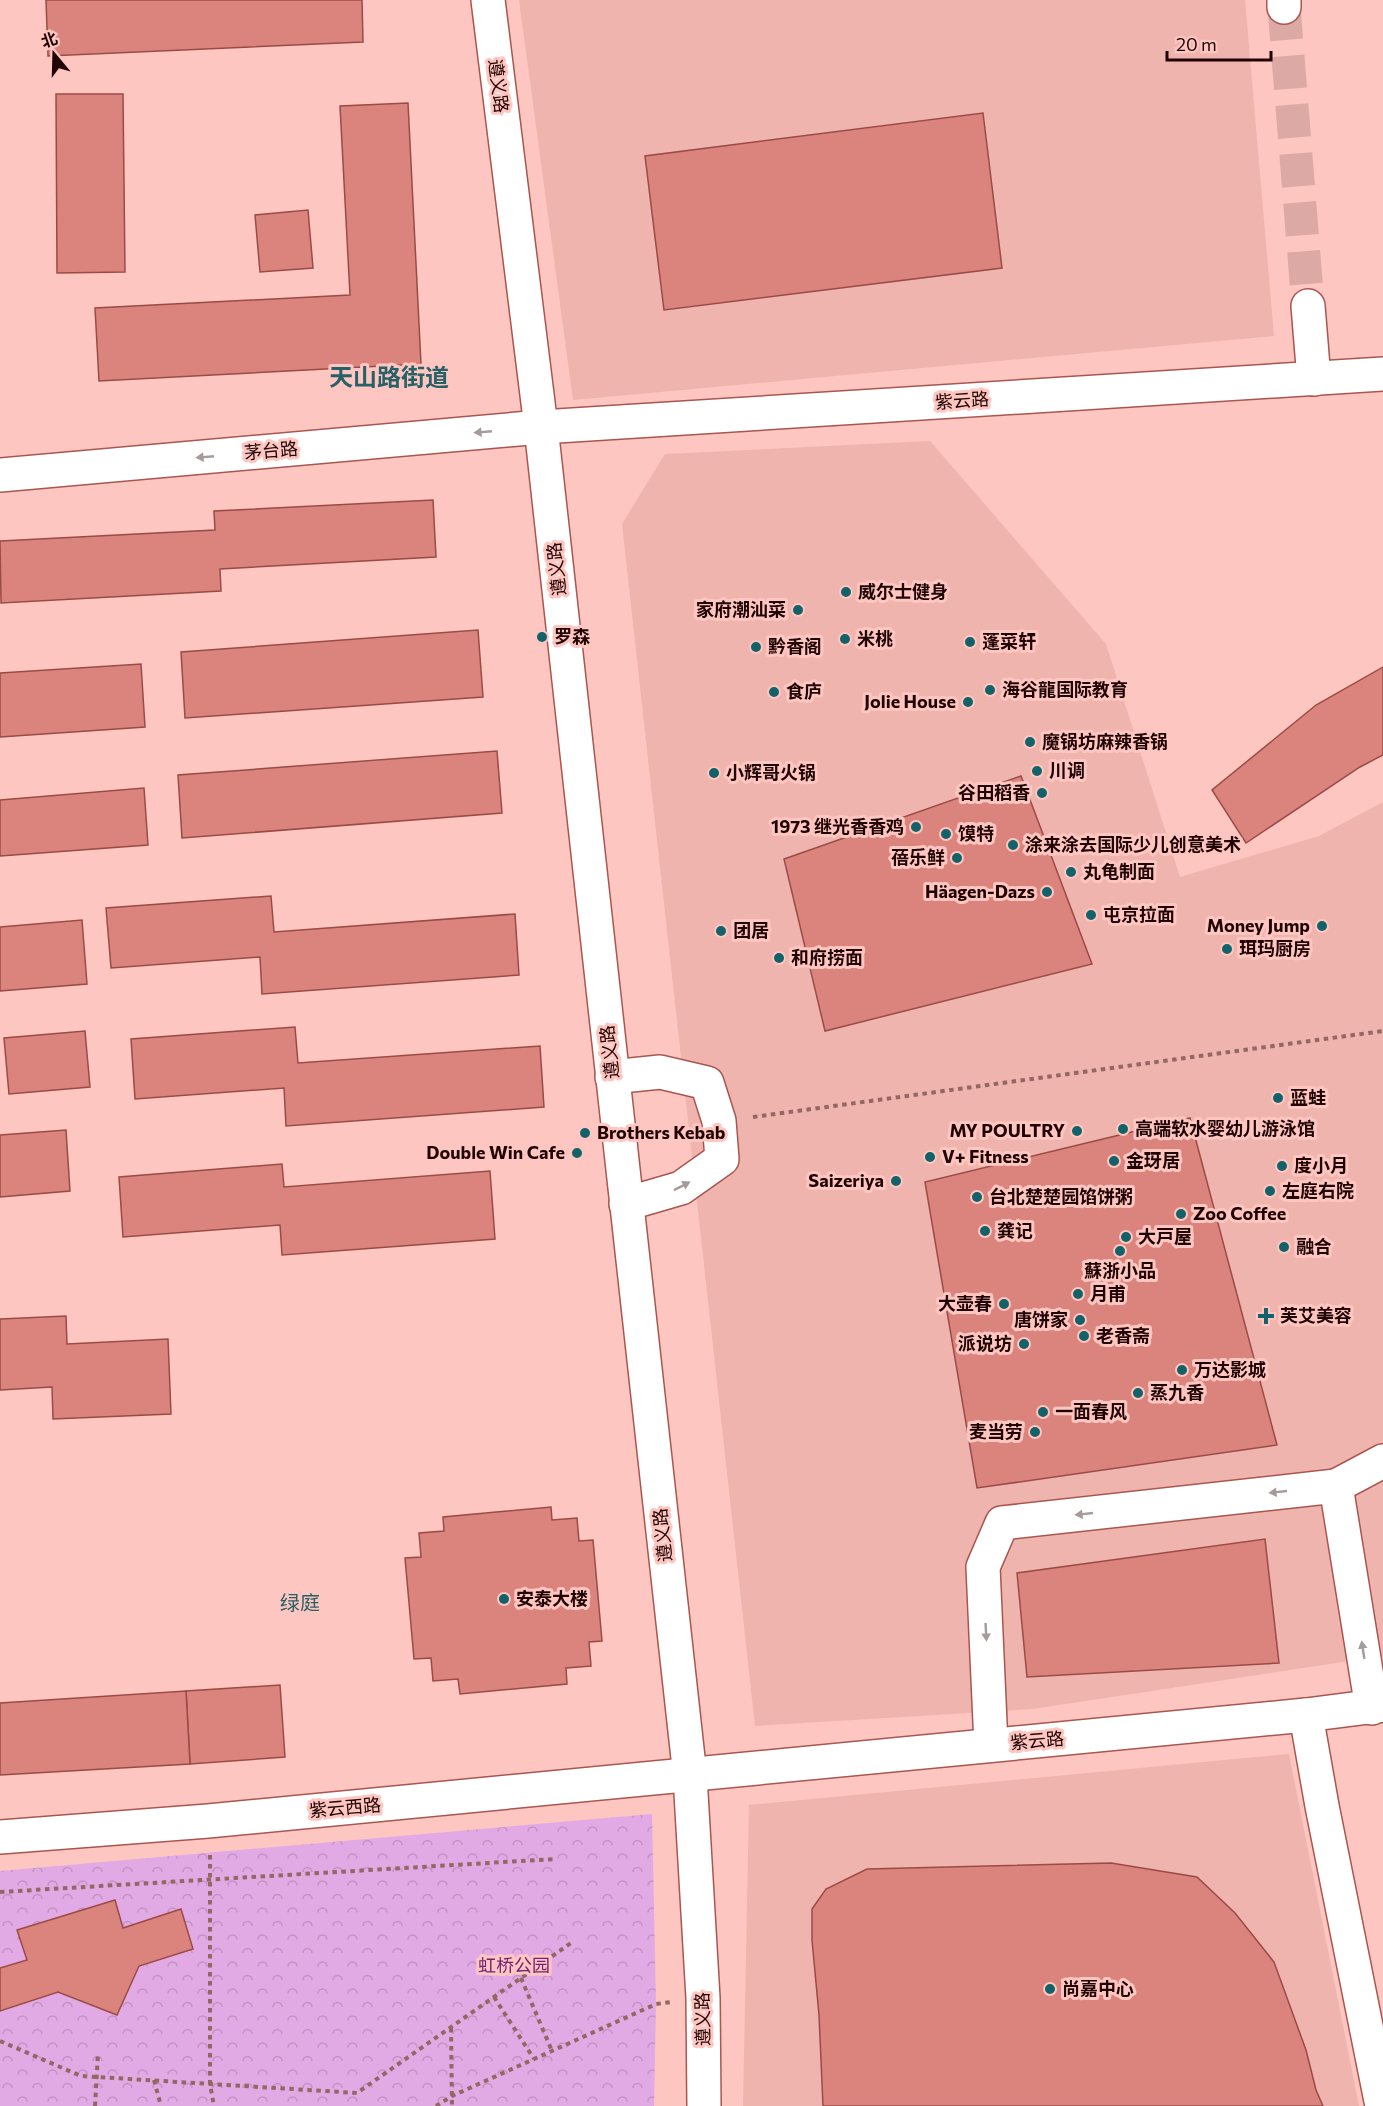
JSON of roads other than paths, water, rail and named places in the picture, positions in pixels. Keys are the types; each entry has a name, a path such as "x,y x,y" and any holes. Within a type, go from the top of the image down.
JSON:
{"street":[{"name":"遵义路","path":"488,0 541,427 690,1776 703,1998 704,2106"},
{"path":"1308,306 1314,379"},
{"name":"紫云路","path":"541,427 1383,374"},
{"name":"茅台路","path":"0,475 541,427"},
{"path":"612,1077 660,1072 707,1083 719,1121 722,1159 681,1188 626,1204"},
{"path":"991,1745 983,1567 1002,1523 1336,1486 1383,1461"},
{"path":"1336,1486 1378,1706"},
{"name":"紫云路","path":"690,1776 1378,1706"},
{"path":"1306,1715 1382,2106"},
{"name":"紫云西路","path":"0,1837 208,1821 690,1776"}],"tunnel":[{"path":"1284,7 1308,306"}],"place":[{"name":"威尔士健身","path":"846,592"},
{"name":"家府潮汕菜","path":"798,610"},
{"name":"罗森","path":"542,637"},
{"name":"米桃","path":"845,639"},
{"name":"蓬菜轩","path":"970,642"},
{"name":"黔香阁","path":"756,647"},
{"name":"海谷龍国际教育","path":"990,690"},
{"name":"食庐","path":"774,692"},
{"name":"Jolie House","path":"968,702"},
{"name":"魔锅坊麻辣香锅","path":"1030,742"},
{"name":"川调","path":"1037,771"},
{"name":"小辉哥火锅","path":"714,773"},
{"name":"谷田稻香","path":"1042,793"},
{"name":"1973 继光香香鸡","path":"916,827"},
{"name":"馍特","path":"946,834"},
{"name":"涂来涂去国际少儿创意美术","path":"1013,845"},
{"name":"蓓乐鲜","path":"957,858"},
{"name":"丸龟制面","path":"1071,872"},
{"name":"Häagen-Dazs","path":"1047,892"},
{"name":"屯京拉面","path":"1091,915"},
{"name":"Money Jump","path":"1322,926"},
{"name":"团居","path":"721,931"},
{"name":"珥玛厨房","path":"1227,949"},
{"name":"和府捞面","path":"779,958"},
{"name":"蓝蛙","path":"1278,1098"},
{"name":"高端软水婴幼儿游泳馆","path":"1123,1129"},
{"name":"MY POULTRY","path":"1077,1131"},
{"name":"Brothers Kebab","path":"585,1133"},
{"name":"Double Win Cafe","path":"577,1153"},
{"name":"V+ Fitness","path":"930,1157"},
{"name":"金玡居","path":"1114,1161"},
{"name":"度小月","path":"1282,1166"},
{"name":"Saizeriya","path":"896,1181"},
{"name":"左庭右院","path":"1270,1191"},
{"name":"台北楚楚园馅饼粥","path":"977,1197"},
{"name":"Zoo Coffee","path":"1181,1214"},
{"name":"龚记","path":"985,1231"},
{"name":"大戸屋","path":"1126,1237"},
{"name":"融合","path":"1284,1247"},
{"name":"蘇浙小品","path":"1120,1251"},
{"name":"月甫","path":"1078,1294"},
{"name":"大壶春","path":"1004,1304"},
{"name":"芙艾美容","path":"1266,1316"},
{"name":"唐饼家","path":"1080,1320"},
{"name":"老香斋","path":"1084,1336"},
{"name":"派说坊","path":"1024,1344"},
{"name":"万达影城","path":"1182,1370"},
{"name":"蒸九香","path":"1138,1393"},
{"name":"一面春风","path":"1043,1412"},
{"name":"麦当劳","path":"1035,1432"},
{"name":"安泰大楼","path":"504,1599"},
{"name":"尚嘉中心","path":"1050,1989"}],"district":[{"name":"天山路街道","path":"389,378"},
{"name":"绿庭","path":"300,1603"}],"park label":[{"name":"虹桥公园","path":"514,1966"}]}
